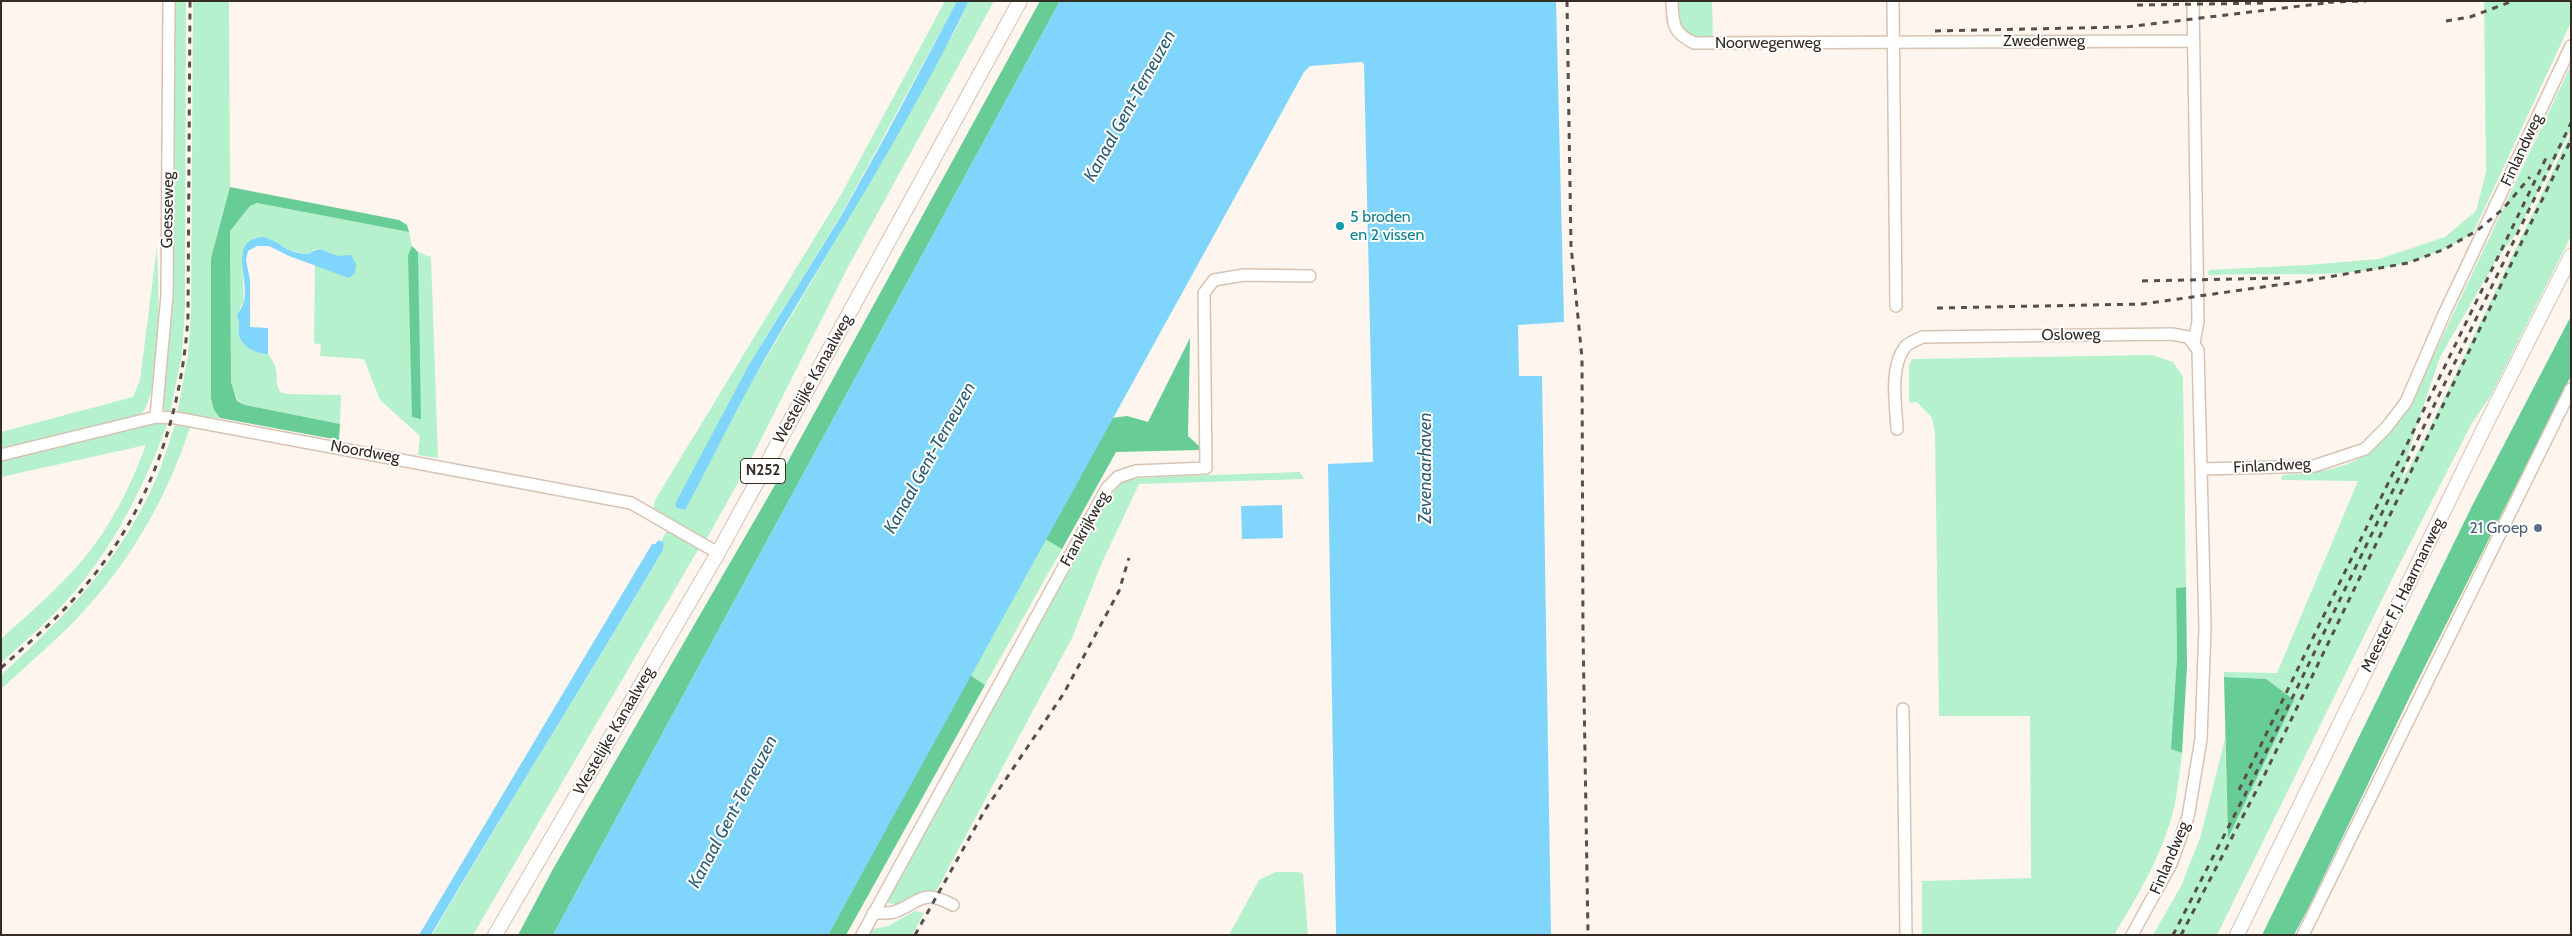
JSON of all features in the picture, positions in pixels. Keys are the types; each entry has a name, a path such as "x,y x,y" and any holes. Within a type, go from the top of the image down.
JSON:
{"main road":[{"name":"Westelijke Kanaalweg","path":"495,935 718,553 1020,1"},
{"name":"Meester F.J. Haarmanweg","path":"2237,935 2488,420 2571,256"}],"street":[{"name":"Goesseweg","path":"156,417 166,295 169,1"},
{"name":"Noorwegenweg","path":"1672,1 1673,25 1682,37 1694,43 1894,42"},
{"path":"1894,1 1896,306"},
{"path":"2193,1 2198,321 2194,343 2198,350 2200,368 2202,469"},
{"name":"Zwedenweg","path":"1894,42 2194,41"},
{"name":"Finlandweg","path":"2132,935 2171,864 2188,817 2197,768 2204,687 2202,469 2314,466 2366,449 2386,428 2406,402 2444,314 2571,46"},
{"name":"Frankrijkweg","path":"862,935 1106,488 1118,477 1136,471 1206,468 1204,293 1214,280 1244,276 1310,276"},
{"name":"Osloweg","path":"1897,429 1898,361 1905,346 1922,337 2172,334 2188,337 2194,343"},
{"path":"2303,935 2571,390"},
{"name":"Noordweg","path":"1,455 156,417 199,422 631,503 718,553"},
{"path":"1903,709 1906,935"},
{"path":"873,914 896,912 917,899 923,898 935,898 952,905"}],"green space":[{"path":"171,1 186,1 185,307 182,354 170,413 162,408"},
{"path":"193,1 229,1 230,187 211,258 211,399 214,410 220,418 177,415 188,355 191,313"},
{"path":"945,1 957,1 841,215 750,363 678,509 685,509 747,390 819,269 955,31 969,1 994,1 848,267 752,457 705,542 657,514 653,509 655,500 842,193"},
{"path":"1040,1 1060,1 553,935 518,935 553,869 775,485"},
{"path":"1675,1 1712,1 1713,41 1696,41 1678,28"},
{"path":"2484,1 2571,1 2571,22 2473,233 2442,250 2410,262 2377,269 2344,273 2208,275 2209,270 2379,259 2445,237 2476,211 2486,172"},
{"path":"2571,65 2571,130 2515,235 2495,262 2440,357 2413,437 2401,483 2427,434 2571,133 2571,236 2490,397 2472,423 2397,569 2217,935 2153,935 2181,886 2200,838 2225,739 2228,837 2266,679 2224,677 2224,672 2277,673 2358,481 2281,480 2282,475 2332,469 2351,463 2367,454 2394,427 2420,384"},
{"path":"230,187 399,220 407,225 409,232 257,203 250,206 230,231 231,382 237,401 245,405 340,424 339,440 220,418 214,410 211,399 211,258"},
{"path":"257,203 409,232 412,246 408,255 418,280 418,252 431,257 438,458 418,455 420,436 380,400 364,359 320,356 321,345 314,343 315,264 349,278 336,258 323,251 315,249 308,254 300,253 268,239 255,238 242,253 244,303 240,307 239,335 246,345 259,353 268,354 275,366 280,392 286,394 341,395 340,424 245,405 238,401 231,382 230,231 250,206"},
{"path":"412,246 418,252 421,419 412,417 408,255"},
{"path":"157,247 159,311 156,363 147,406 138,418 1,451 1,432 133,397 140,380"},
{"path":"2571,316 2571,376 2411,694 2311,903 2294,935 2262,935 2472,506"},
{"path":"1190,338 1188,436 1199,446 1199,450 1116,452 1062,549 1045,539 1111,418 1127,416 1148,422"},
{"path":"2152,355 2173,362 2183,377 2186,587 2176,588 2177,657 2171,749 2182,753 2175,803 2165,838 2142,888 2114,935 1922,935 1922,881 2031,878 2030,716 1939,716 1935,433 1932,418 1917,402 1909,403 1909,366 1912,359"},
{"path":"168,422 140,490 104,552 67,601 1,663 1,639 61,583 93,547 123,498 146,445 1,477 1,458 147,424"},
{"path":"176,422 191,424 172,475 133,548 117,571 82,613 1,689 1,675 69,609 89,586 126,536 156,479"},
{"path":"1300,472 1304,479 1139,484 1101,565 1072,638 935,893 922,892 896,905 886,902 884,898 1033,636 1101,511 1120,483 1130,479 1157,477"},
{"path":"668,529 699,548 473,935 432,935 663,550 664,543 661,541"},
{"path":"1045,539 1062,549 985,685 970,675"},
{"path":"2186,587 2187,666 2182,753 2171,749 2177,657 2176,588"},
{"path":"970,675 985,685 846,935 828,935"},
{"path":"2224,677 2266,679 2294,700 2228,838"},
{"path":"1275,872 1299,872 1303,874 1308,935 1229,935 1259,880"},
{"path":"915,911 924,913 912,935 866,935 869,930 888,926"}],"water":[{"path":"957,1 969,1 924,88 762,363 685,510 677,508 675,504 750,363 841,216"},
{"path":"1060,1 1556,1 1564,322 1518,325 1519,376 1542,376 1551,935 1336,935 1328,464 1373,462 1364,64 1362,62 1310,66 1304,72 828,935 553,935"},
{"path":"260,237 272,240 287,249 300,253 308,254 319,249 337,256 351,255 356,264 355,273 349,278 289,256 269,246 257,246 248,251 246,260 250,280 250,327 268,328 268,354 259,353 243,343 239,335 237,316 243,304 245,293 242,254 250,241"},
{"path":"1282,505 1283,538 1242,539 1241,506"},
{"path":"659,540 664,543 663,550 431,935 419,935 652,544"}],"railway":[{"path":"1,668 69,604 90,580 111,551 130,521 146,489 160,456 170,422 179,388 185,353 188,317 190,1"},
{"path":"1567,1 1571,246 1582,358 1583,632 1588,935"},
{"path":"2328,2 2366,1"},
{"path":"2446,21 2470,17 2513,1"},
{"path":"1935,31 2126,27 2334,2"},
{"path":"2137,5 2268,3"},
{"path":"2173,935 2252,781 2571,123"},
{"path":"2181,935 2264,776 2571,140"},
{"path":"2239,790 2548,154"},
{"path":"1937,308 2143,304 2305,281 2408,263 2445,249 2478,230 2503,209 2530,177"},
{"path":"2142,281 2281,278"},
{"path":"915,935 985,810 1064,693 1119,591 1129,558"}],"place":[{"name":"5 broden en 2 vissen","path":"1340,226"},
{"name":"21 Groep","path":"2538,528"}],"water label":[{"name":"Kanaal Gent-Terneuzen","path":"1130,106"},
{"name":"Kanaal Gent-Terneuzen","path":"930,458"},
{"name":"Zevenaarhaven","path":"1426,468"},
{"name":"Kanaal Gent-Terneuzen","path":"733,812"}]}
